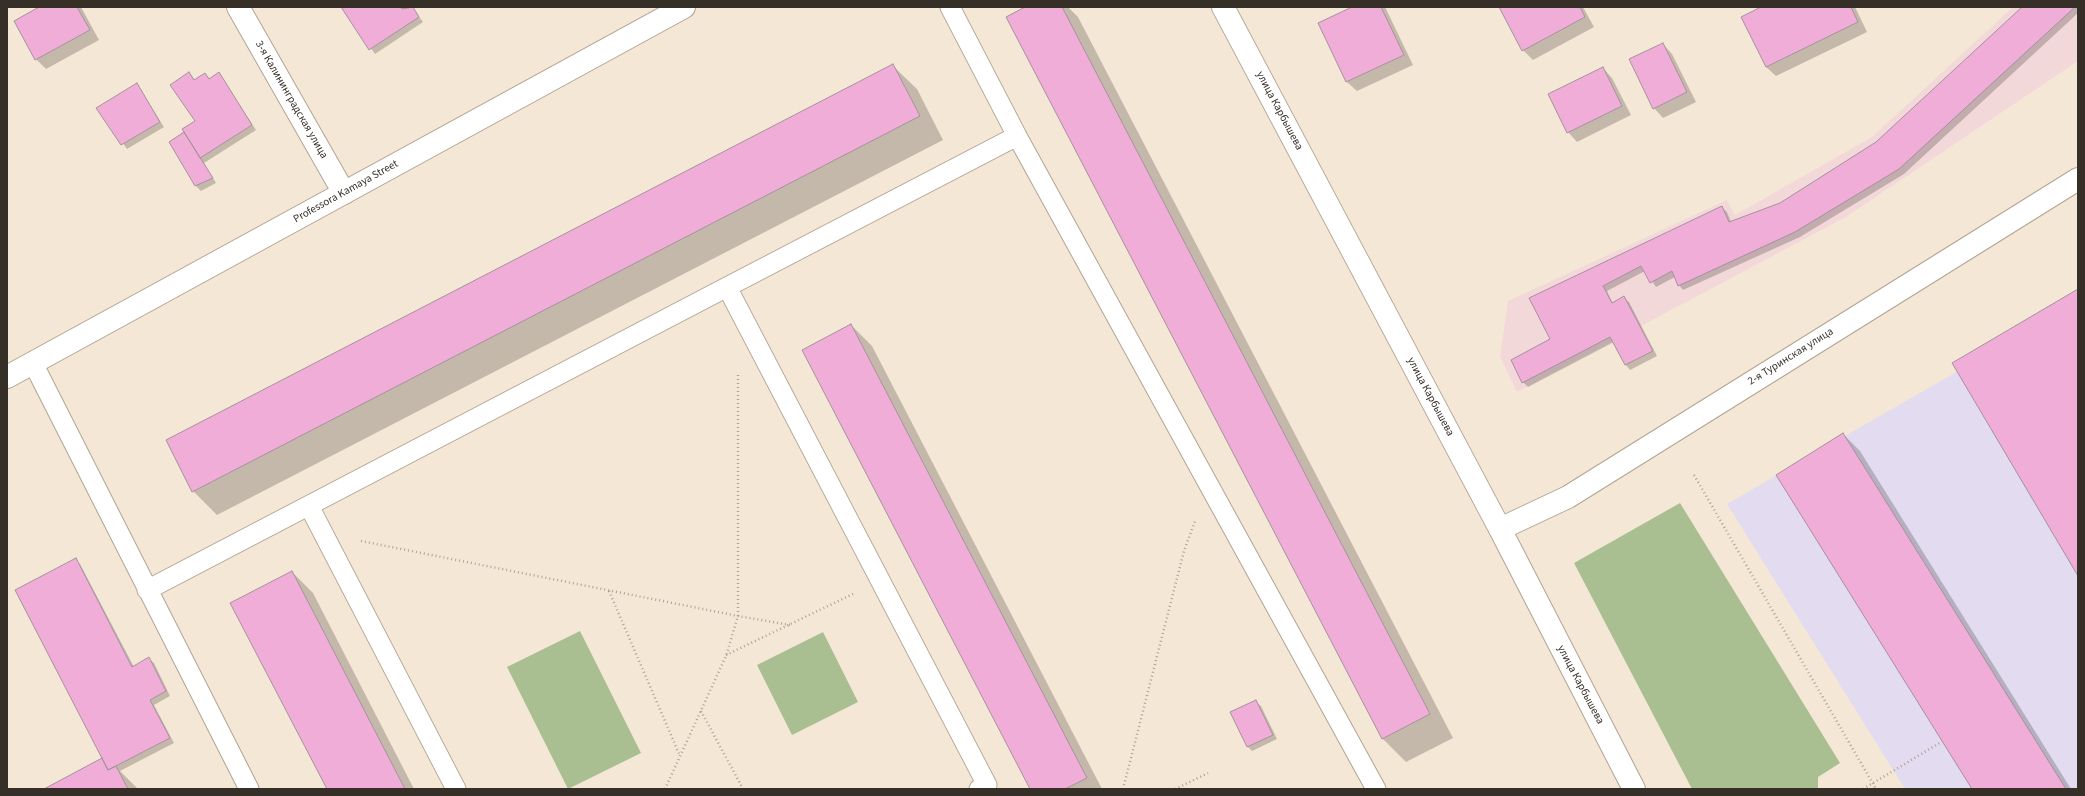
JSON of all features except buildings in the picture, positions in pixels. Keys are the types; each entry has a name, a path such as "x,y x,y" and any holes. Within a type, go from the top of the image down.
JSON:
{"street":[{"name":"3-я Калининградская улица","path":"238,7 344,193"},
{"name":"Professora Kamaya Street","path":"7,377 684,7"},
{"name":"улица Карбышева","path":"1223,7 1500,529 1634,789"},
{"name":"2-я Туринская улица","path":"1500,529 1568,497 2078,179"}],"lane":[{"path":"950,7 1017,136 1376,789"},
{"path":"147,590 1017,136"},
{"path":"727,288 986,785 979,789"},
{"path":"33,363 249,789"},
{"path":"308,506 456,789"}],"path":[{"path":"665,789 726,656 738,616 738,364"},
{"path":"1694,475 1876,789"},
{"path":"1123,789 1184,551 1209,485"},
{"path":"323,534 790,625"},
{"path":"726,656 880,581"},
{"path":"609,590 680,757"},
{"path":"701,711 743,789"},
{"path":"1863,789 1942,741"},
{"path":"1175,789 1208,773"}],"shaded area":[{"path":"2013,7 2078,7 2078,61 1846,217 1517,392 1500,357 1508,301 1727,200 1735,215 1872,137"},
{"path":"2078,302 2078,789 1905,789 1727,504"}],"green space":[{"path":"1680,503 1840,763 1818,777 1818,789 1692,789 1574,563"},
{"path":"580,631 641,753 568,789 507,667"},
{"path":"823,632 858,702 792,735 757,665"}]}
